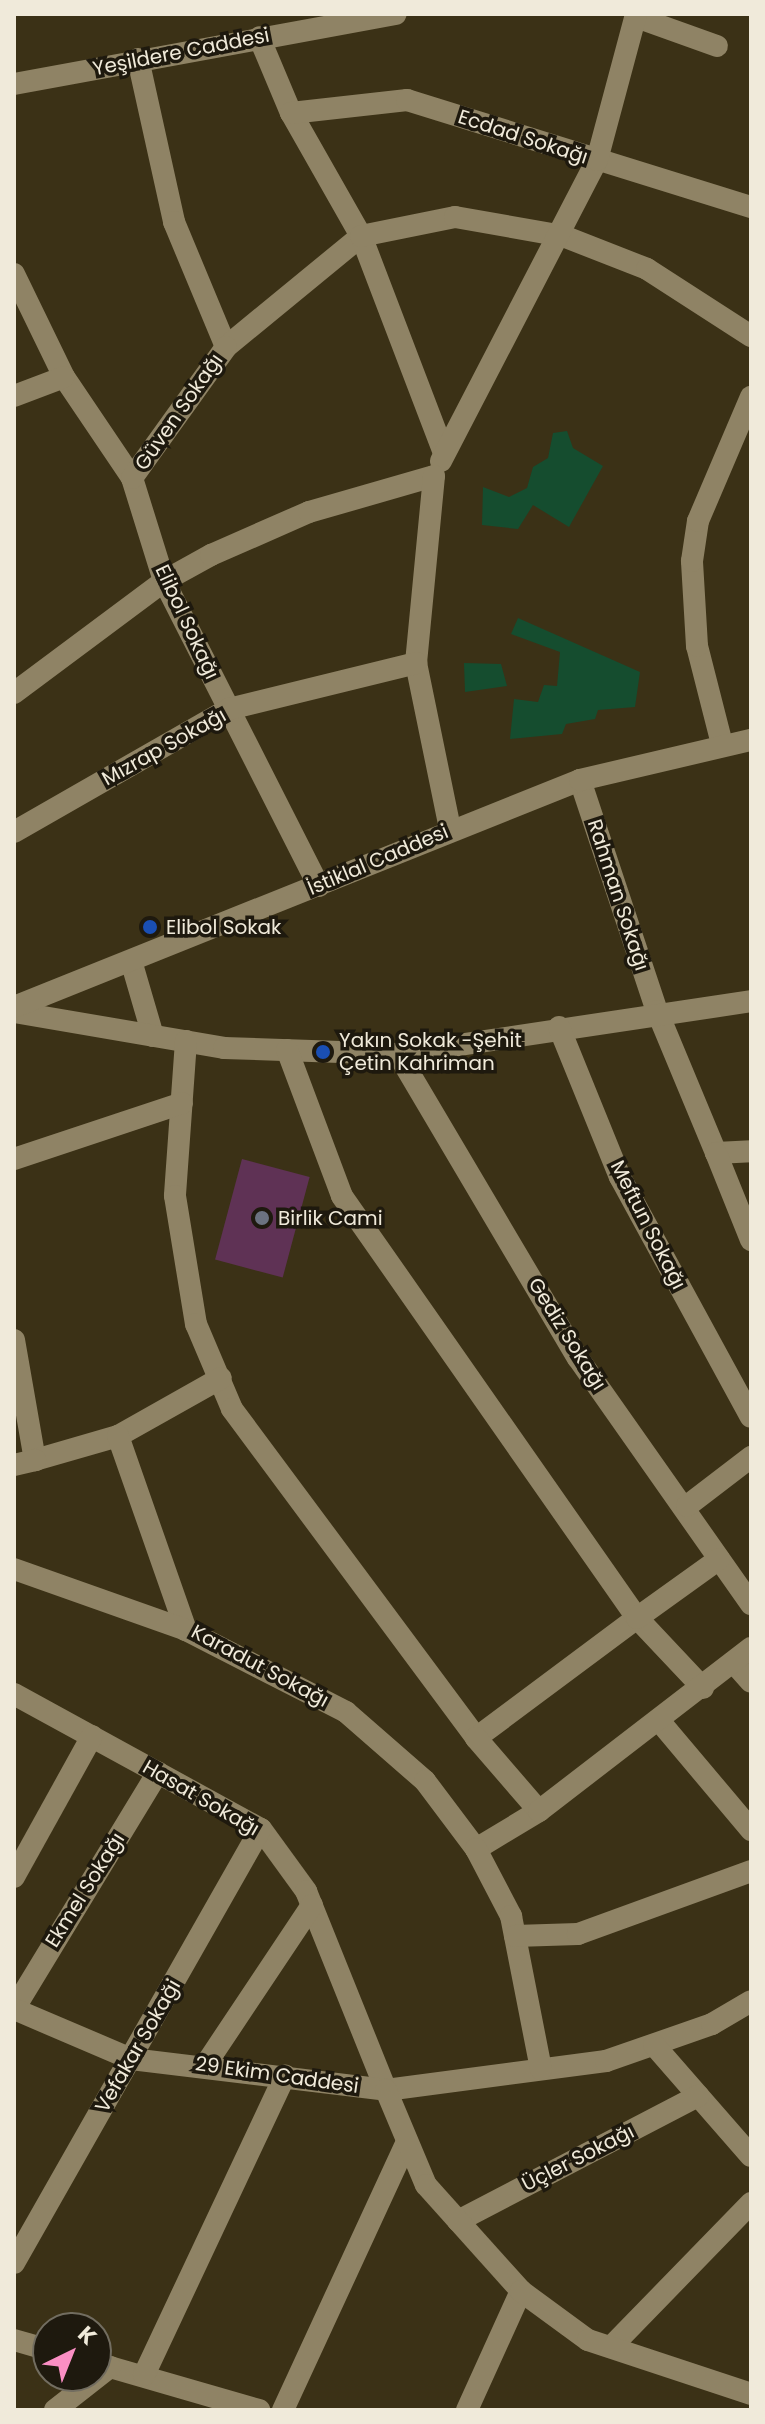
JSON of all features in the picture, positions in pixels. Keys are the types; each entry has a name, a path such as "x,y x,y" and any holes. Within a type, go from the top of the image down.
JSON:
{"street":[{"name":"Yeşildere Caddesi","path":"14,84 383,15"},
{"path":"450,829 416,663 434,476 563,236 597,160 636,15 717,46"},
{"path":"259,37 291,113 361,236 444,453"},
{"path":"138,59 174,222 226,347"},
{"name":"Ecdad Sokağı","path":"291,113 407,100 751,207"},
{"path":"361,236 455,217 563,236 647,269 751,336"},
{"name":"Güven Sokağı","path":"132,478 226,347 361,236"},
{"name":"Elibol Sokağı","path":"14,274 64,377 132,478 164,581 319,886"},
{"path":"14,396 64,377"},
{"path":"722,744 697,646 692,561 698,521 751,397"},
{"path":"15,688 164,581 309,512 434,476"},
{"name":"Mızrap Sokağı","path":"14,832 229,709 416,663"},
{"name":"İstiklal Caddesi","path":"14,1009 132,964 450,829 580,780 722,744 751,740"},
{"name":"Rahman Sokağı","path":"580,780 657,1011 751,1240"},
{"path":"132,964 153,1036"},
{"path":"14,1009 186,1041 287,1050 398,1054 657,1011 751,1001"},
{"name":"Meftun Sokağı","path":"559,1027 620,1177 751,1417"},
{"path":"186,1041 175,1196 196,1324 232,1409 476,1738 539,1811"},
{"path":"287,1050 342,1196 637,1618 703,1688"},
{"name":"Gediz Sokağı","path":"398,1054 578,1358 687,1506 751,1604"},
{"path":"14,1159 20,1151 182,1103"},
{"path":"716,1153 751,1151"},
{"path":"14,1340 24,1462 118,1436 221,1378"},
{"name":"Karadut Sokağı","path":"118,1436 186,1630 346,1712 425,1781 476,1849 515,1936 541,2069"},
{"path":"687,1506 751,1457"},
{"path":"476,1738 719,1559"},
{"path":"14,1569 186,1630"},
{"path":"476,1849 539,1811 661,1723 751,1648"},
{"path":"734,1663 751,1682"},
{"name":"Hasat Sokağı","path":"14,1694 261,1829 312,1905 386,2090"},
{"path":"661,1723 751,1830"},
{"path":"14,1877 92,1736"},
{"name":"Ekmel Sokağı","path":"14,2009 158,1772"},
{"name":"Vefakar Sokaği","path":"14,2263 261,1829"},
{"path":"515,1936 578,1934 751,1871"},
{"path":"206,2064 312,1905"},
{"path":"386,2090 606,2061 654,2045 751,2001"},
{"name":"29 Ekim Caddesi","path":"14,2009 131,2059 206,2064 386,2090 426,2185 521,2291 588,2340 751,2394"},
{"path":"654,2045 751,2156"},
{"path":"144,2375 285,2075"},
{"name":"Üçler Sokağı","path":"458,2221 698,2096"},
{"path":"283,2410 407,2142"},
{"path":"611,2347 751,2203"},
{"path":"467,2410 521,2291"},
{"path":"112,2367 259,2410"},
{"path":"55,2410 74,2392"}],"green space":[{"path":"567,431 573,448 603,466 569,527 533,505 518,529 482,525 483,487 509,497 527,488 533,467 548,458 553,433"},
{"path":"518,618 640,672 635,707 598,710 595,719 566,724 562,734 510,739 514,699 538,702 544,685 557,686 560,652 511,634"},
{"path":"464,663 501,664 507,686 465,692"}],"building":[{"name":"Birlik Cami","path":"242,1159 310,1177 283,1278 215,1259"}],"place":[{"name":"Elibol Sokak","path":"150,927"},
{"name":"Yakın Sokak -Şehit Çetin Kahriman","path":"323,1052"},
{"name":"Birlik Cami","path":"262,1218"}]}
